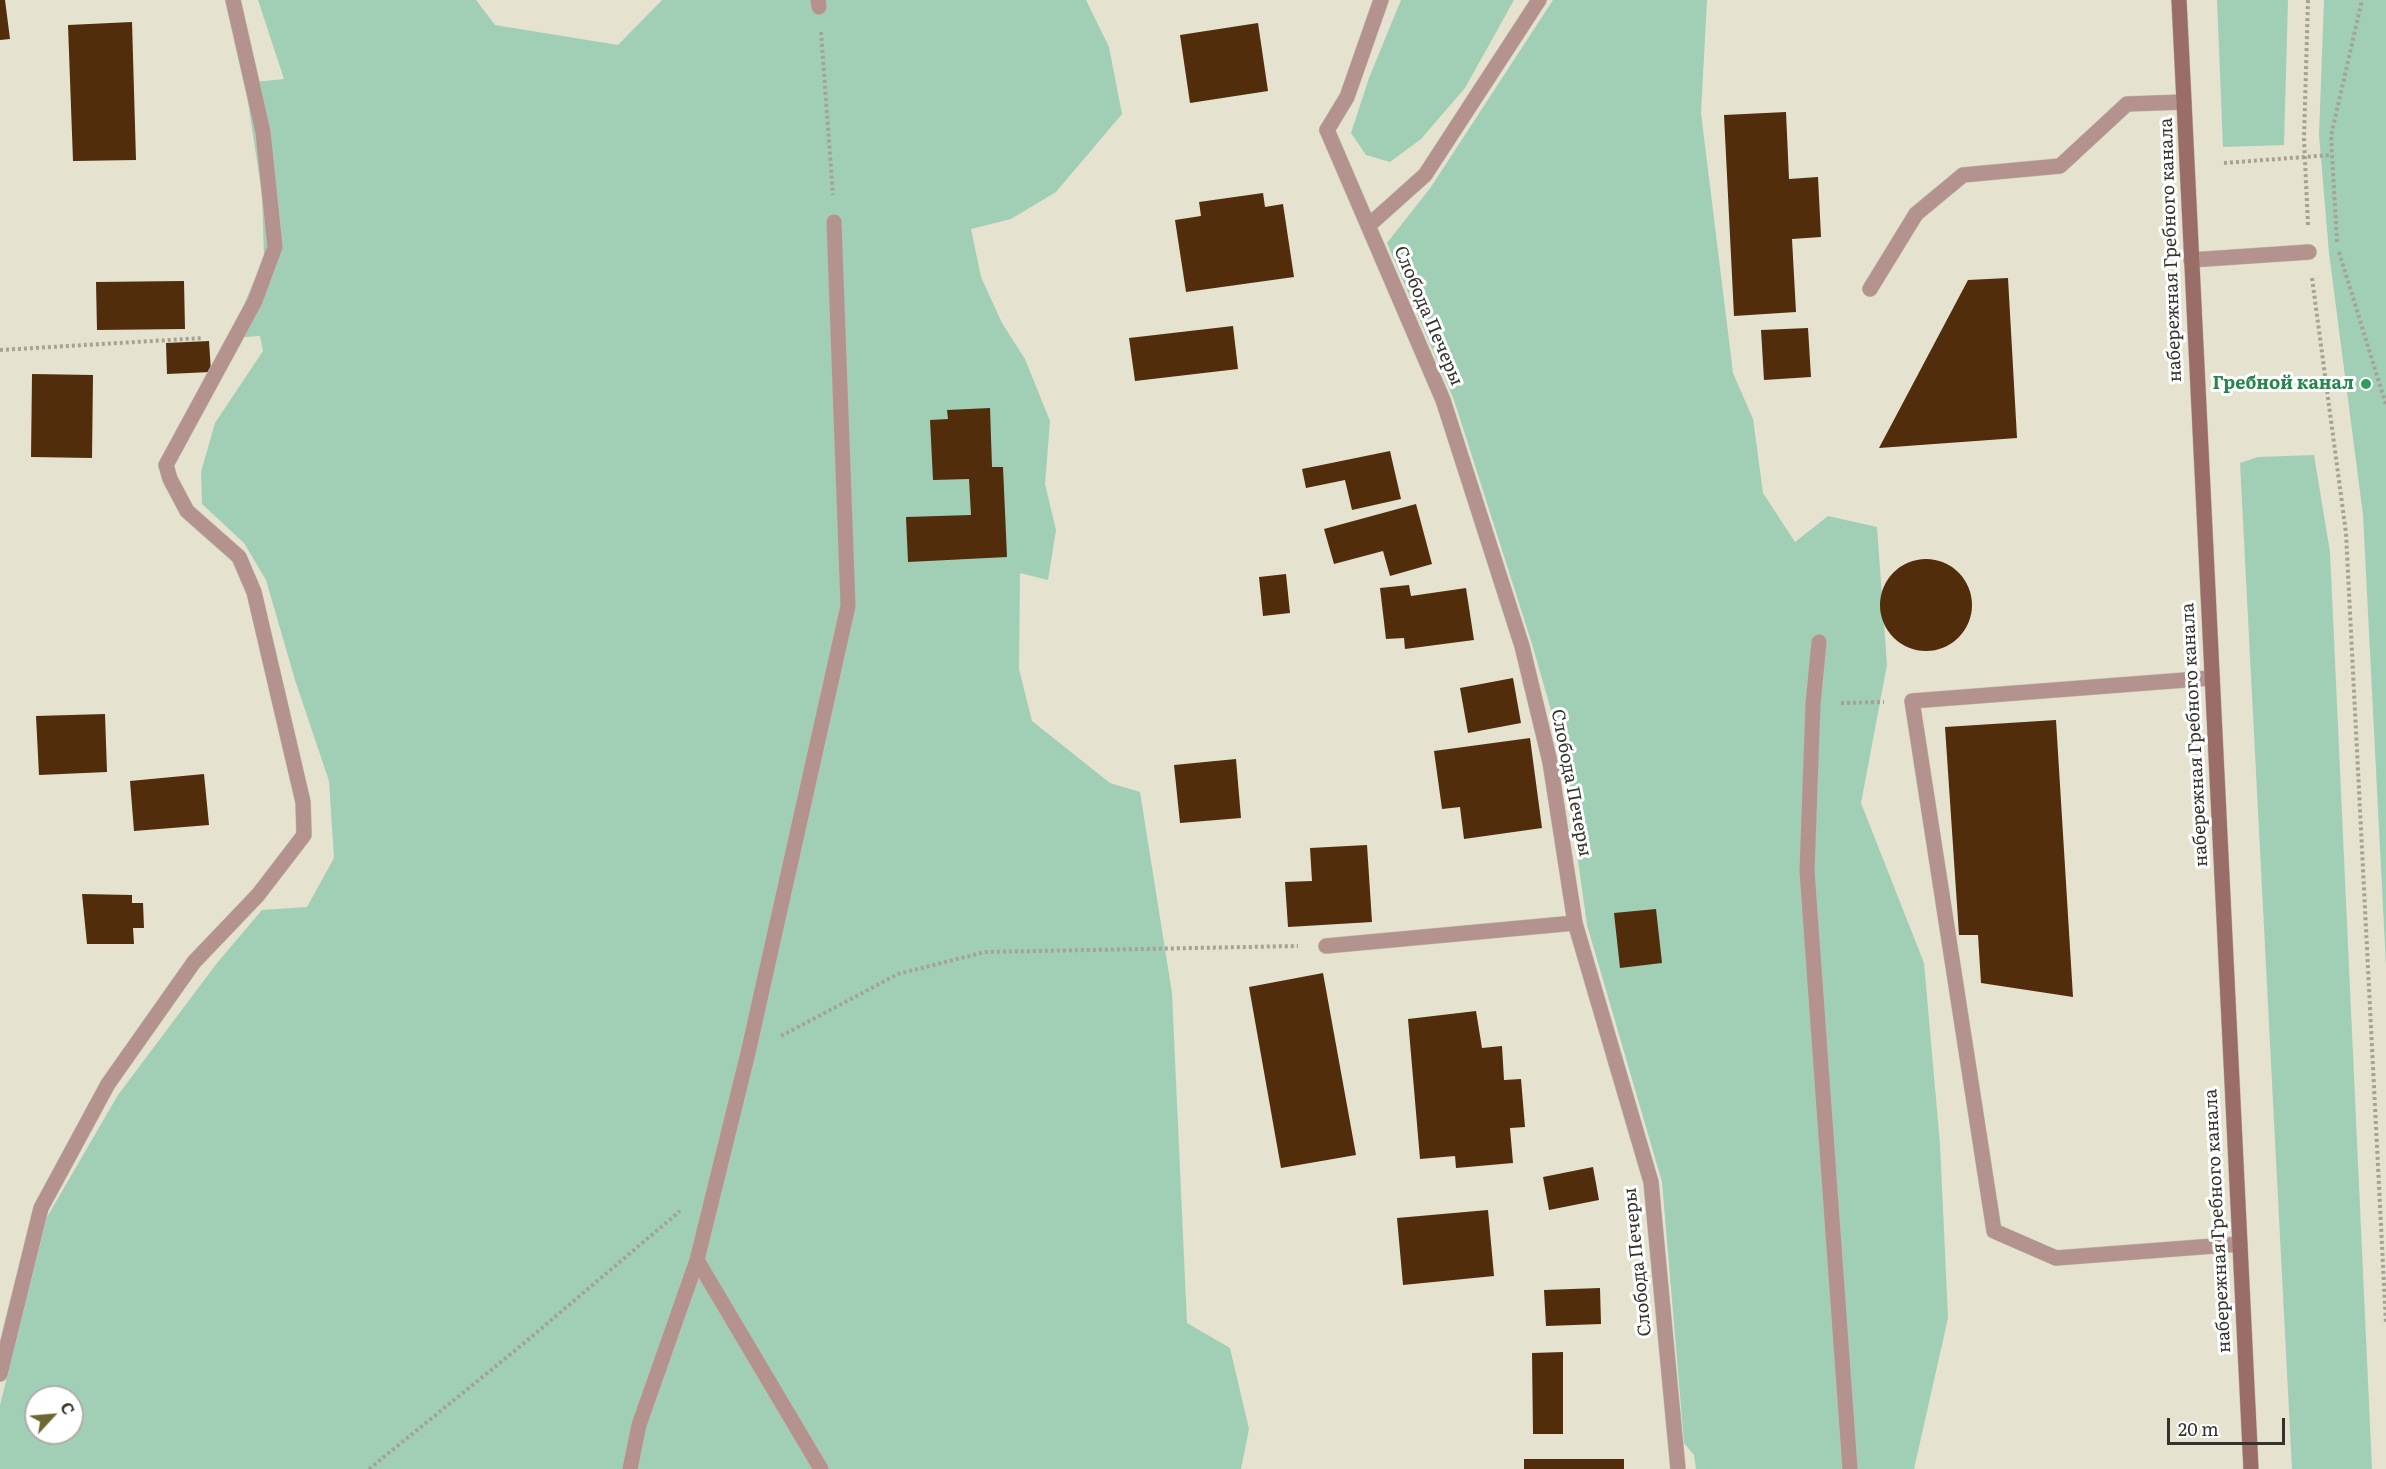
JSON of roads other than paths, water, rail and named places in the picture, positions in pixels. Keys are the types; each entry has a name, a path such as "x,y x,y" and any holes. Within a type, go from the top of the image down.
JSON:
{"street":[{"path":"0,1374 41,1208 108,1084 194,962 258,895 304,835 303,802 254,592 239,557 187,511 170,479 166,465 255,301 275,247 263,132 233,0"},
{"name":"Слобода Печеры","path":"1381,0 1347,97 1327,130 1443,400 1522,646 1550,762 1575,923 1651,1182 1678,1469"},
{"path":"1368,226 1425,176 1539,0"},
{"name":"набережная Гребного канала","path":"2179,0 2251,1469"},
{"path":"1870,289 1916,214 1963,175 2060,166 2127,104 2184,102"},
{"path":"630,1469 639,1425 698,1260 748,1053 848,606 834,222"},
{"path":"2191,260 2309,252"},
{"path":"1819,642 1813,704 1807,871 1850,1469"},
{"path":"2211,678 1912,702 1994,1231 2056,1258 2240,1244"},
{"path":"1326,946 1575,923"},
{"path":"698,1260 821,1469"}],"place":[{"name":"Гребной канал","path":"2366,384"}]}
